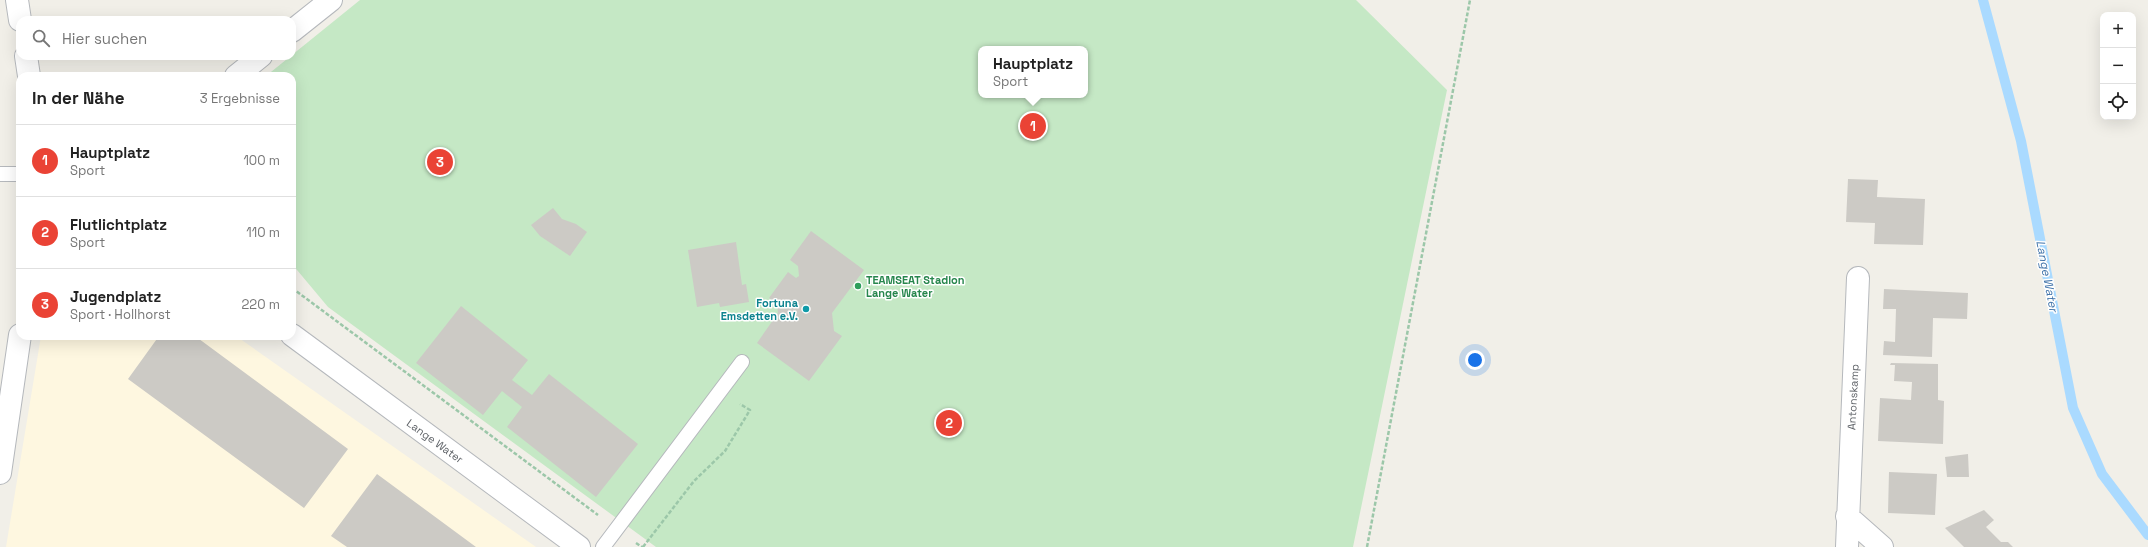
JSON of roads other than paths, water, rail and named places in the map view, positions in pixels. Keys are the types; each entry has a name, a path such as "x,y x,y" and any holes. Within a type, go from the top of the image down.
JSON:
{"street":[{"path":"17,0 19,16"},
{"path":"296,28 331,0"},
{"path":"27,60 28,72"},
{"path":"241,72 256,60"},
{"name":"Antonskamp","path":"1847,547 1847,516 1858,278"},
{"name":"Lange Water","path":"296,338 579,547"},
{"path":"0,473 19,340"},
{"path":"1847,516 1882,547"}],"lane":[{"path":"0,174 16,174"},
{"path":"603,547 742,362"}],"waterway":[{"name":"Lange Water","path":"1983,0 2021,141 2073,408 2102,474 2148,535"}],"place":[{"name":"Hauptplatz","path":"1033,126"},
{"name":"Jugendplatz","path":"440,162"},
{"name":"TEAMSEAT Stadion Lange Water","path":"858,286"},
{"name":"Fortuna Emsdetten e.V.","path":"806,309"},
{"name":"Flutlichtplatz","path":"949,423"}]}
